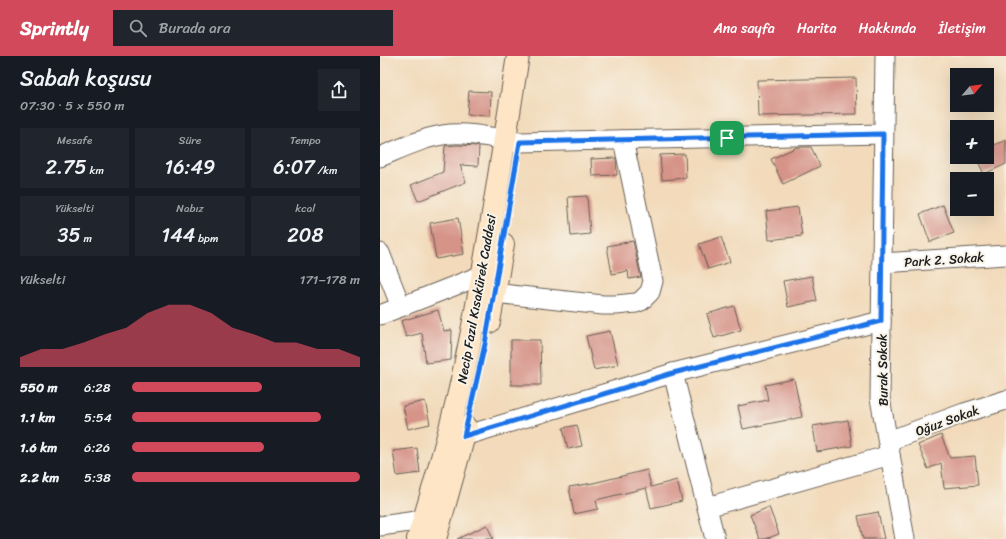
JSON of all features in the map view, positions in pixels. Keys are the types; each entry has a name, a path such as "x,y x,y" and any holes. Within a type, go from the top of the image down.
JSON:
{"street":[{"name":"Necip Fazıl Kısakürek Caddesi","path":"435,539 464,436 485,344 494,293 512,141 518,56"},
{"name":"Necip Fazıl Kısakürek Caddesi","path":"421,530 436,481 459,394 482,276 512,141 534,56"},
{"name":"Burak Sokak","path":"885,56 880,398 906,539"},
{"path":"380,157 428,138 445,134 461,134 512,141 883,134"},
{"path":"494,293 603,305 636,303 646,297 650,292 653,281 623,140"},
{"path":"380,253 401,307"},
{"name":"Park 2. Sokak","path":"882,263 1006,255"},
{"path":"380,315 482,276"},
{"path":"464,436 673,373 881,321"},
{"path":"673,373 715,539"},
{"name":"Oğuz Sokak","path":"707,507 889,448 964,413 1006,400"},
{"path":"380,526 421,530"}],"building":[{"path":"856,78 857,114 758,116 757,80"},
{"path":"469,91 491,92 490,116 467,115"},
{"path":"1006,140 1006,164 988,172 983,172 979,164 994,164 994,145"},
{"path":"445,146 479,146 478,166 460,165 466,182 418,201 411,185 443,172"},
{"path":"797,147 811,147 820,166 783,184 771,159"},
{"path":"685,154 686,178 662,180 660,155"},
{"path":"616,158 617,175 592,176 591,159"},
{"path":"587,196 590,234 571,236 568,197"},
{"path":"943,205 954,233 930,242 920,214"},
{"path":"798,207 802,236 769,240 766,211"},
{"path":"458,218 464,254 436,259 430,223"},
{"path":"721,237 730,262 708,269 699,244"},
{"path":"633,241 641,277 629,279 628,271 612,274 607,246"},
{"path":"812,276 817,301 788,307 783,281"},
{"path":"734,306 741,330 714,338 707,314"},
{"path":"438,310 444,331 452,330 451,360 426,363 422,333 406,337 401,321"},
{"path":"610,331 618,365 594,370 586,336"},
{"path":"511,340 540,340 541,385 511,385"},
{"path":"794,379 802,417 743,429 738,406 768,400 765,385"},
{"path":"425,401 430,424 408,429 403,406"},
{"path":"848,420 852,446 817,452 813,426"},
{"path":"577,425 582,446 568,449 563,428"},
{"path":"941,435 950,458 975,456 978,485 944,488 941,463 928,469 918,445"},
{"path":"417,448 420,473 397,476 393,451"},
{"path":"647,470 651,487 677,480 682,501 651,508 646,488 596,500 598,509 574,514 569,487 593,483"},
{"path":"769,507 779,534 765,539 760,539 750,515"},
{"path":"878,512 884,539 863,539 858,516"},
{"path":"487,525 493,539 457,539"}],"route":[{"path":"883,134 881,321 673,373 464,436 485,344 520,142 727,138 883,134"}]}
